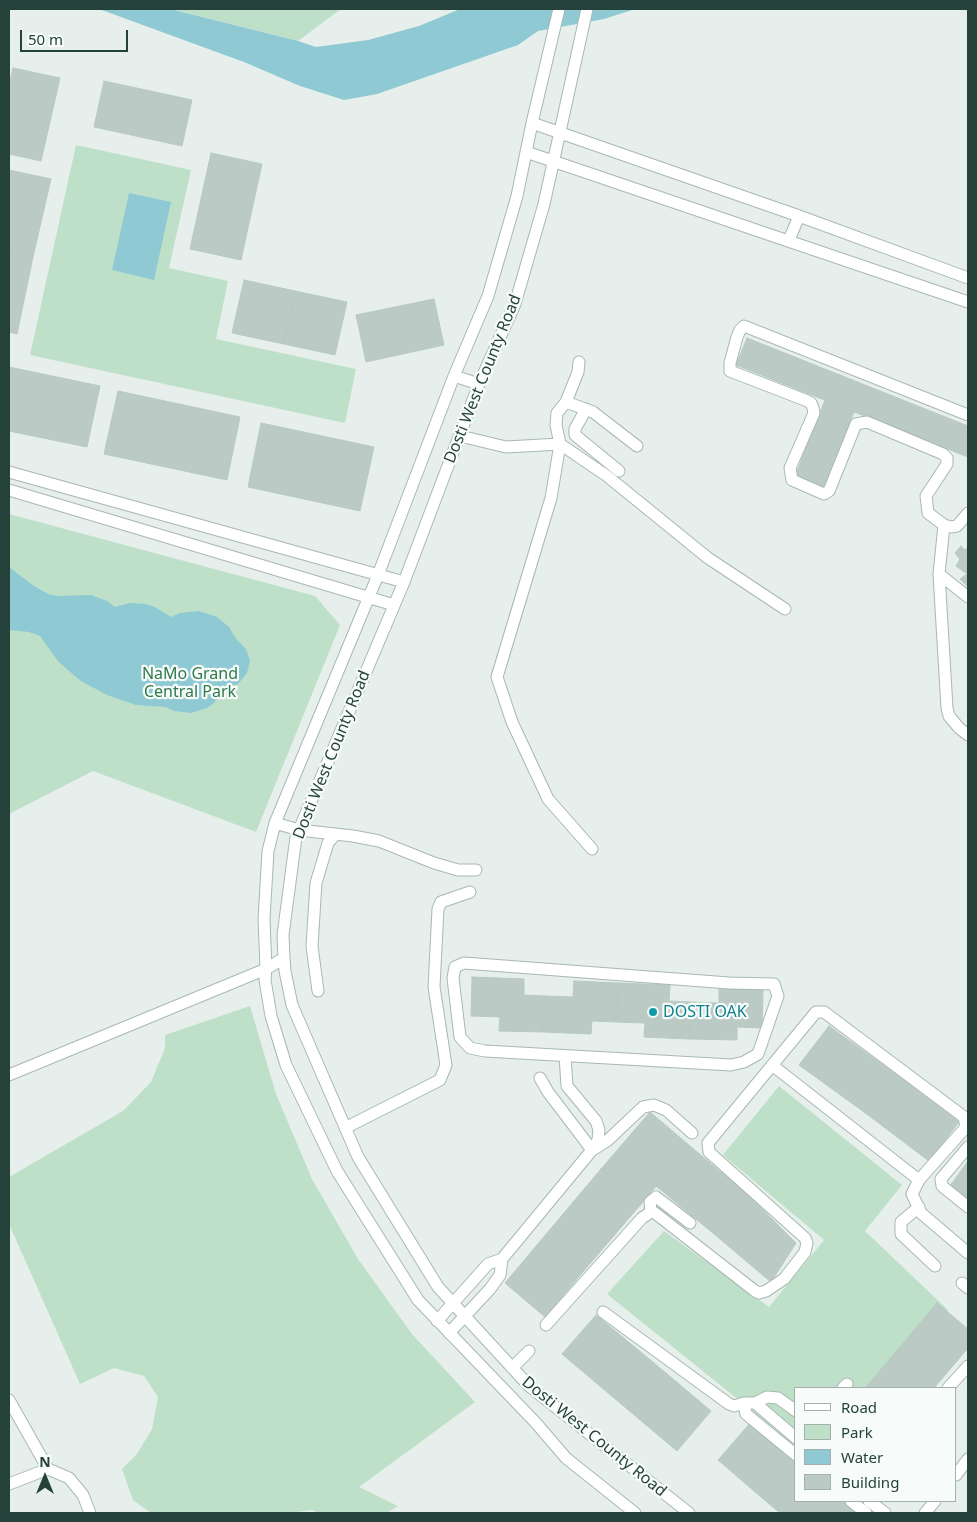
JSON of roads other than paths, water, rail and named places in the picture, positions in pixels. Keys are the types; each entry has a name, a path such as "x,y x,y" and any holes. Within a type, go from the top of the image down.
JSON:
{"street":[{"name":"Dosti West County Road","path":"559,9 517,196 488,296 454,376 378,575 276,824 268,851 264,919 265,980 271,1016 286,1065 327,1152 418,1300 536,1423 566,1458 636,1513"},
{"name":"Dosti West County Road","path":"587,9 544,204 515,304 479,384 404,582 296,837 282,935 285,971 292,1005 345,1128 358,1157 438,1287 529,1386 689,1513"},
{"path":"532,123 968,278"},
{"path":"526,152 968,302"},
{"path":"789,240 798,216"},
{"path":"968,415 744,326 737,337 730,363 730,371 811,403 814,412 790,468 792,480 824,494 828,491 856,424 867,422 943,454 947,458 947,464 926,496 928,513 944,525 957,526 968,513"},
{"path":"579,362 578,372 566,402 557,412 556,425 560,444 551,498 498,677 512,722 548,799 592,849"},
{"path":"454,376 479,384"},
{"path":"566,402 593,412 638,446"},
{"path":"586,409 575,429 575,435 619,471"},
{"path":"460,436 506,447 560,444 607,476 708,558 785,609"},
{"path":"9,472 30,476 404,582"},
{"path":"23,494 30,476"},
{"path":"9,490 394,605"},
{"path":"944,525 938,574 947,708 949,716 968,735"},
{"path":"938,574 968,597"},
{"path":"276,824 299,830 379,841 434,863 458,870 476,870"},
{"path":"318,991 312,946 316,883 328,843 334,835"},
{"path":"345,1128 440,1080 446,1065 439,1030 434,987 438,909 441,902 470,892"},
{"path":"9,1075 266,969 284,958"},
{"path":"464,963 719,982 774,984 778,996 758,1054 744,1062 731,1065 564,1056 484,1051 470,1048 460,1037 453,978 455,967 464,963"},
{"path":"651,1212 655,1213 755,1291 759,1293 766,1291 784,1279 805,1252 807,1243 805,1238 709,1152 708,1143 816,1012 824,1012 964,1118 966,1126 919,1180 912,1194 921,1213 968,1253"},
{"path":"438,1320 488,1264 502,1259 592,1150 598,1140 599,1130 596,1121 567,1086 564,1056"},
{"path":"772,1065 919,1180"},
{"path":"540,1078 548,1092 592,1150"},
{"path":"592,1150 608,1140 643,1107 654,1105 666,1110 692,1133"},
{"path":"968,1147 941,1179 942,1186 968,1207"},
{"path":"651,1212 650,1202 656,1197 690,1223"},
{"path":"918,1207 902,1222 901,1234 935,1266"},
{"path":"546,1325 642,1218 651,1212"},
{"path":"449,1332 490,1289 500,1275 502,1259"},
{"path":"603,1312 729,1404 734,1406 767,1397 778,1398 794,1410"},
{"path":"512,1368 529,1351"},
{"path":"949,1387 968,1366"},
{"path":"9,1400 48,1469 69,1478 83,1495 90,1513"},
{"path":"750,1403 794,1436"},
{"path":"750,1403 746,1414 794,1453"},
{"path":"957,1474 968,1459"},
{"path":"9,1484 48,1469"},
{"path":"852,1502 866,1513"},
{"path":"870,1502 885,1513"},
{"path":"925,1513 934,1502"}],"water":[{"path":"99,9 170,9 316,47 368,40 419,26 460,9 635,9 604,19 538,31 518,45 377,94 344,100 300,86 244,62"},
{"path":"129,193 171,202 154,280 112,270"},
{"path":"9,567 48,594 57,596 91,595 107,601 115,607 130,603 146,604 171,617 180,613 199,611 217,617 229,627 237,640 246,649 250,661 247,673 238,684 225,688 214,703 207,708 191,713 174,711 166,707 136,705 107,695 81,681 69,671 58,661 40,636 29,632 9,630"}],"place":[{"name":"DOSTI OAK","path":"653,1012"}],"park label":[{"name":"NaMo Grand Central Park","path":"190,683"}]}
